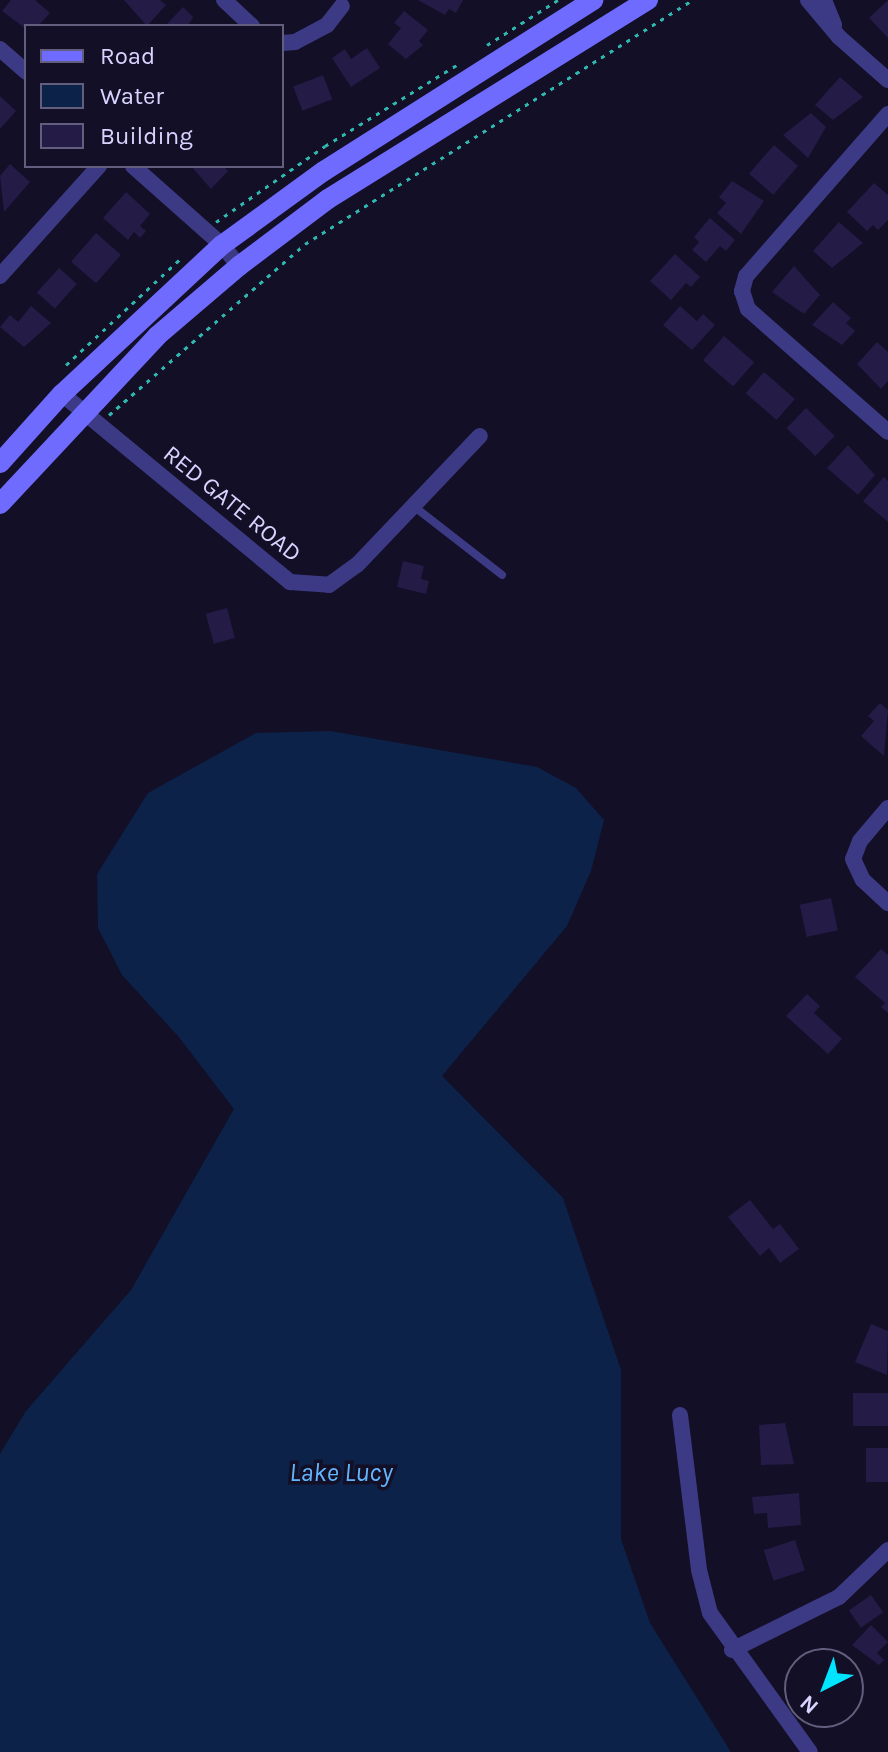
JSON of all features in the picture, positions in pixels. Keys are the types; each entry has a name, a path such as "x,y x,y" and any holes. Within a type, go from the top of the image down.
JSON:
{"street":[{"path":"224,0 250,24"},
{"path":"0,463 62,394 222,245 324,171 593,0"},
{"path":"0,504 90,418 157,336 239,266 328,199 648,0"},
{"path":"808,0 839,37 888,80"},
{"path":"824,0 839,37"},
{"path":"284,43 295,42 327,25 342,6"},
{"path":"0,49 24,70"},
{"path":"888,114 746,276 742,291 748,309 888,432"},
{"path":"0,276 97,168"},
{"path":"135,168 222,245 239,266"},
{"name":"RED GATE ROAD","path":"62,394 290,582 329,585 416,508 480,436"},
{"path":"888,808 860,841 853,859 863,880 888,903"},
{"path":"680,1415 699,1570 710,1613 732,1650 810,1752"},
{"path":"732,1650 839,1597 888,1550"}],"lane":[{"path":"416,508 502,575"}],"path":[{"path":"90,418 305,244 693,0"}],"water":[{"name":"Lake Lucy","path":"330,731 537,767 576,788 604,820 591,871 567,926 442,1076 563,1198 621,1370 621,1539 650,1623 731,1752 0,1752 0,1454 26,1411 131,1290 234,1109 178,1036 122,975 98,928 97,874 148,793 256,733"}],"building":[{"path":"11,0 35,0 50,13 40,24 24,24 24,28 2,11"},
{"path":"124,0 160,0 166,5 149,24 145,24"},
{"path":"418,0 463,0 456,13 449,9 445,15"},
{"path":"888,0 888,38 869,18"},
{"path":"183,7 193,17 189,24 167,24"},
{"path":"404,11 428,30 419,41 423,45 406,59 388,44 401,28 394,23"},
{"path":"367,48 380,68 351,87 332,58 345,49 351,59"},
{"path":"323,75 332,99 302,111 293,86"},
{"path":"840,77 863,97 833,120 815,105"},
{"path":"0,96 16,111 0,129"},
{"path":"811,113 826,127 808,158 783,135"},
{"path":"774,145 798,166 773,195 749,174"},
{"path":"10,164 30,182 4,212 0,176"},
{"path":"193,168 225,168 228,171 211,189"},
{"path":"732,181 764,201 741,234 717,213 726,203 719,197"},
{"path":"874,183 888,195 888,220 878,230 873,225 867,231 847,212"},
{"path":"126,192 150,214 140,226 146,231 140,238 134,232 128,240 103,218"},
{"path":"710,218 735,240 726,251 720,246 706,262 692,250 699,242 694,237"},
{"path":"839,222 863,243 832,268 813,251"},
{"path":"96,233 121,255 96,283 71,262"},
{"path":"675,254 700,277 691,287 686,283 671,300 650,281"},
{"path":"794,266 820,295 804,314 772,292"},
{"path":"59,268 77,284 55,309 37,293"},
{"path":"833,302 851,318 846,323 855,331 842,345 812,325"},
{"path":"31,306 51,323 24,347 0,327 10,315 18,322"},
{"path":"680,306 697,321 703,314 715,325 692,350 663,325"},
{"path":"724,336 754,362 733,386 703,360"},
{"path":"877,342 888,352 888,381 881,389 857,364"},
{"path":"764,372 795,399 777,420 746,393"},
{"path":"806,408 835,436 815,456 787,428"},
{"path":"848,445 875,475 858,495 827,468"},
{"path":"884,477 888,481 888,522 863,501"},
{"path":"403,561 424,566 421,579 429,581 426,594 397,587"},
{"path":"227,608 235,638 214,644 206,614"},
{"path":"880,703 888,710 884,756 861,736 874,721 868,716"},
{"path":"831,898 838,930 807,937 800,905"},
{"path":"881,949 888,955 888,1013 881,1007 885,1003 855,977"},
{"path":"807,994 820,1006 814,1013 842,1039 828,1054 786,1016"},
{"path":"750,1200 773,1229 780,1224 799,1249 780,1263 769,1248 760,1256 728,1217"},
{"path":"871,1324 888,1331 887,1375 855,1362"},
{"path":"853,1393 888,1393 888,1426 853,1426"},
{"path":"785,1423 794,1464 761,1465 759,1425"},
{"path":"866,1448 888,1448 888,1482 866,1482"},
{"path":"799,1493 801,1525 768,1528 767,1513 754,1514 752,1497"},
{"path":"795,1540 805,1570 774,1581 764,1550"},
{"path":"871,1595 883,1612 861,1628 849,1610"},
{"path":"871,1625 888,1642 877,1653 884,1660 879,1665 864,1654 864,1648 852,1645"}]}
